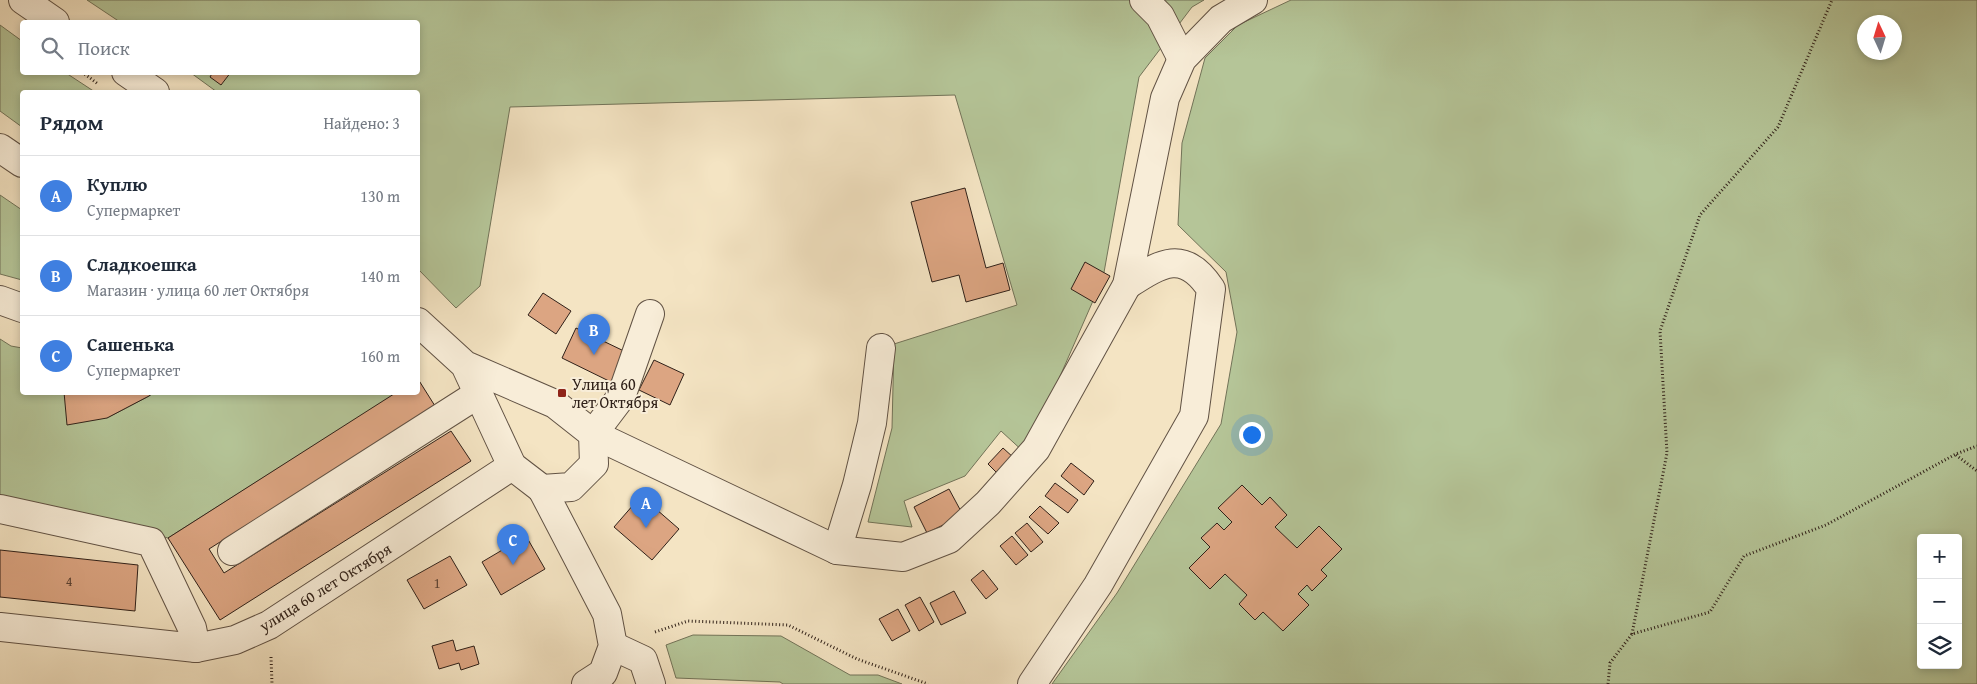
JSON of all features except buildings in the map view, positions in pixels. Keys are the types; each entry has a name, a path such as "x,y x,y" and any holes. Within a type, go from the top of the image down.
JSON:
{"street":[{"path":"23,0 52,20"},
{"path":"1144,0 1160,16 1182,59"},
{"path":"420,324 465,365 555,404 593,434 837,550 902,557 949,539 988,503 1036,449 1127,285 1165,98 1182,59 1221,19 1254,0"},
{"path":"130,75 152,90"},
{"path":"0,148 20,162"},
{"path":"1032,684 1098,585 1194,416 1211,289 1200,274 1188,265 1173,263 1152,269 1127,285"},
{"path":"0,300 20,307"},
{"path":"542,489 571,487 594,464 593,434 621,397 650,314"},
{"path":"837,550 857,485 872,424 881,348"},
{"path":"465,365 512,466 542,489 607,614 614,646 602,673 586,684"},
{"path":"232,550 478,394"},
{"name":"улица 60 лет Октября","path":"0,627 196,648 235,640 269,625 512,466"},
{"path":"0,509 152,542 192,628 196,648"},
{"path":"614,646 643,660 651,684"}],"path":[{"path":"1608,684 1610,663 1632,634 1667,453 1660,331 1700,215 1778,127 1832,0"},
{"path":"1632,634 1710,612 1744,556 1826,526 1956,454 1977,446"},
{"path":"1956,454 1977,472"},
{"path":"614,646 688,621 788,625 857,659 928,684"},
{"path":"271,649 272,684"}],"green space":[{"path":"87,0 1204,0 1192,7 1139,77 1103,278 1026,454 1001,431 965,476 904,501 912,527 868,522 892,428 894,344 1017,305 955,95 510,107 480,286 456,308 420,271 420,90 214,90 194,75 420,75 420,20 117,20"},
{"path":"1291,0 1977,0 1977,684 1052,684 1117,593 1221,424 1237,332 1226,272 1178,225 1182,143 1205,58 1238,25"},
{"path":"0,25 20,40 20,75 69,75 92,90 20,90 20,126 0,111"},
{"path":"0,195 20,209 20,279 0,274"},
{"path":"0,339 11,346 20,348 20,395 67,395 107,418 150,395 394,395 168,538 0,495"},
{"path":"693,635 781,636 850,675 878,675 902,684 783,684 780,682 676,678 666,645"}],"place":[{"name":"Сладкоешка","path":"594,355"},
{"name":"Улица 60 лет Октября","path":"562,393"},
{"name":"Куплю","path":"646,528"},
{"name":"Сашенька","path":"513,565"}]}
